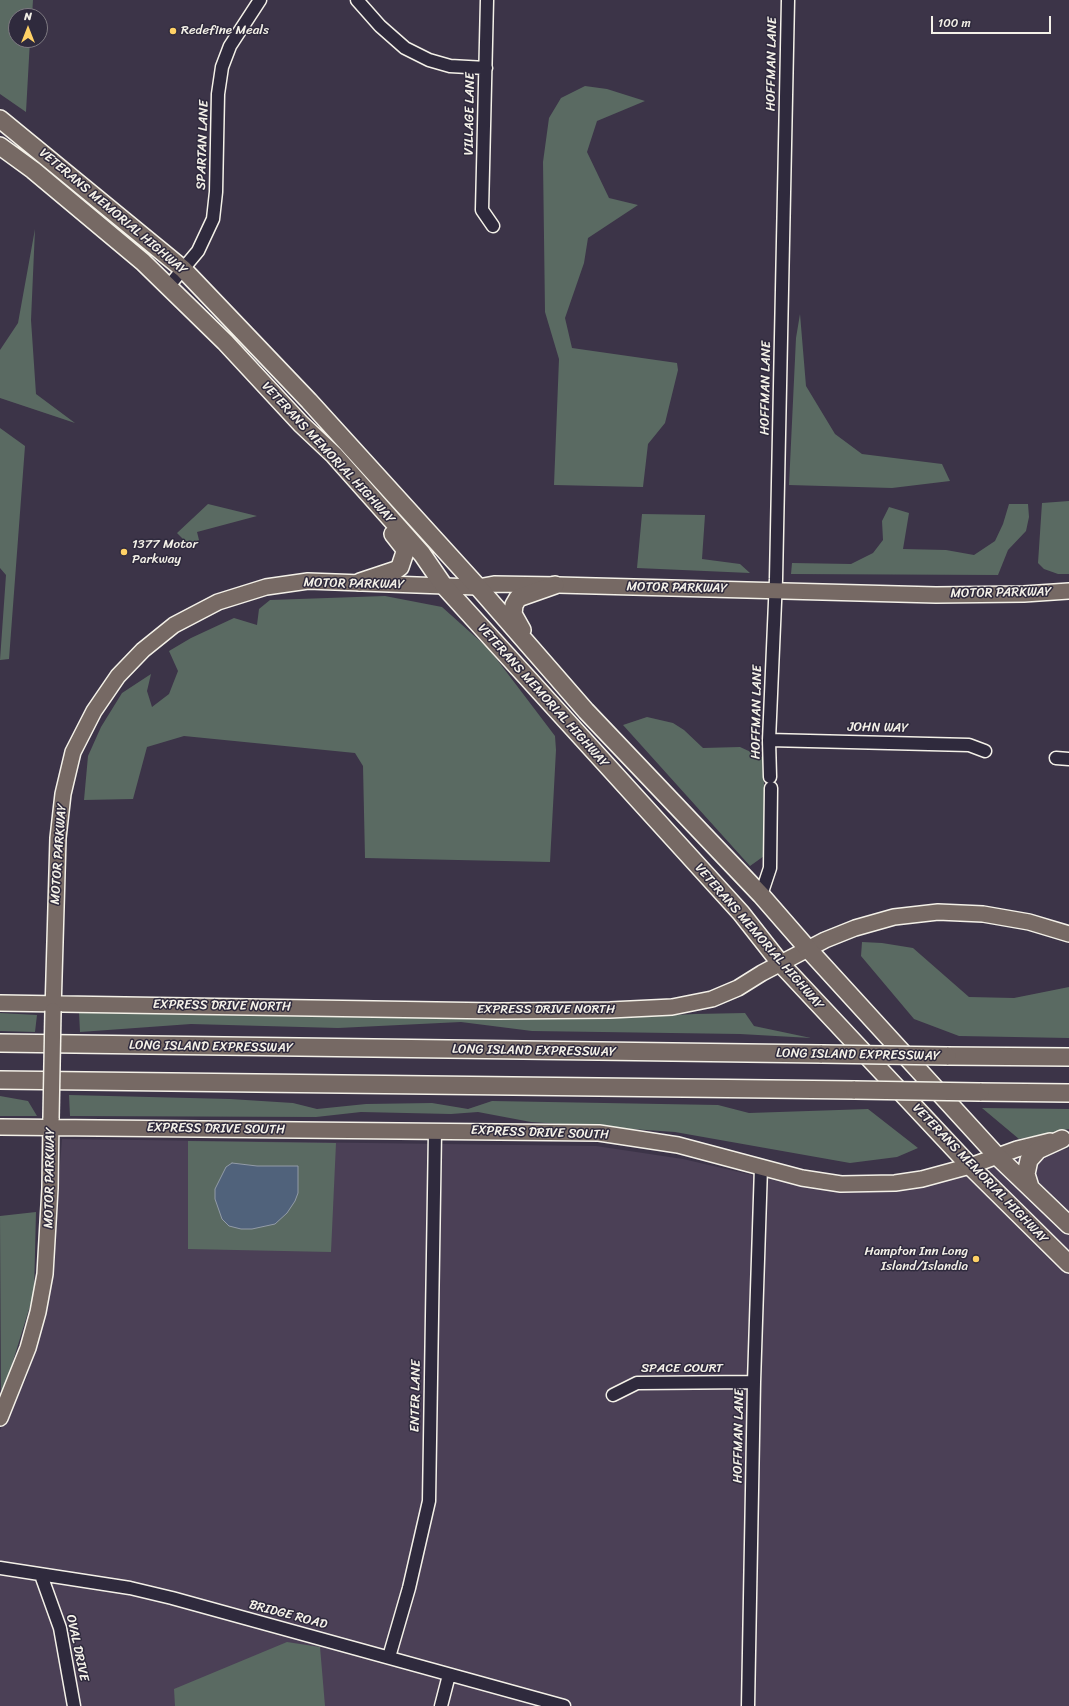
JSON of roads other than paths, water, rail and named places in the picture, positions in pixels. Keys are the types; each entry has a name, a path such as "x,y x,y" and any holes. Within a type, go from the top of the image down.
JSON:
{"highway":[{"name":"VETERANS MEMORIAL HIGHWAY","path":"0,119 29,141 183,269 309,401 478,587 586,711 761,895 808,949 997,1156 1069,1225"},
{"path":"0,123 29,141"},
{"name":"VETERANS MEMORIAL HIGHWAY","path":"0,146 118,240 225,342 301,424 334,455 422,554 444,586 741,913 780,964 970,1166 1069,1264"},
{"path":"356,481 378,516 404,548 405,552 403,561 396,570 360,582"},
{"path":"555,585 518,598 513,614 521,629 559,680"},
{"name":"LONG ISLAND EXPRESSWAY","path":"0,1043 1069,1057"},
{"path":"0,1080 1069,1093"},
{"path":"1030,1187 1026,1174 1028,1160 1038,1150 1066,1139"}],"main road":[{"name":"MOTOR PARKWAY","path":"0,1418 28,1348 38,1312 45,1274 49,1210 58,838 63,794 73,752 94,711 118,676 143,650 174,625 218,602 266,587 308,581 478,587 494,584 555,585 955,595 1069,591"},
{"name":"EXPRESS DRIVE NORTH","path":"0,1003 53,1007 498,1011 610,1010 672,1007 712,999 738,988 840,933 865,924 894,917 923,913 968,912 995,915 1029,922 1069,934"},
{"name":"EXPRESS DRIVE SOUTH","path":"0,1127 51,1122 436,1131 599,1133 678,1145 802,1178 841,1184 896,1183 922,1179 970,1166 1036,1144 1066,1139"}],"street":[{"name":"SPARTAN LANE","path":"168,287 198,251 213,219 216,192 218,94 222,68 230,46 260,0"},
{"path":"357,0 380,26 406,48 429,60 450,66 486,68"},
{"name":"VILLAGE LANE","path":"487,0 482,210 493,226"},
{"name":"HOFFMAN LANE","path":"761,895 770,868 770,740 775,590 788,0"},
{"name":"JOHN WAY","path":"770,740 970,745 985,751"},
{"path":"1056,758 1069,759"},
{"name":"ENTER LANE","path":"389,1657 414,1568 428,1501 436,1131"},
{"name":"HOFFMAN LANE","path":"748,1706 754,1382 761,1167"},
{"name":"SPACE COURT","path":"614,1395 636,1383 754,1382"},
{"name":"BRIDGE ROAD","path":"0,1568 130,1588 172,1598 564,1706"},
{"name":"OVAL DRIVE","path":"40,1575 60,1628 74,1706"},
{"path":"441,1706 449,1675"}],"water":[{"path":"232,1163 257,1166 298,1166 298,1193 295,1201 287,1213 275,1224 252,1229 241,1229 229,1226 222,1219 215,1199 215,1189 226,1167"}],"place":[{"name":"Redefine Meals","path":"173,31"},
{"name":"1377 Motor Parkway","path":"124,552"},
{"name":"Hampton Inn Long Island/Islandia","path":"976,1259"}]}
